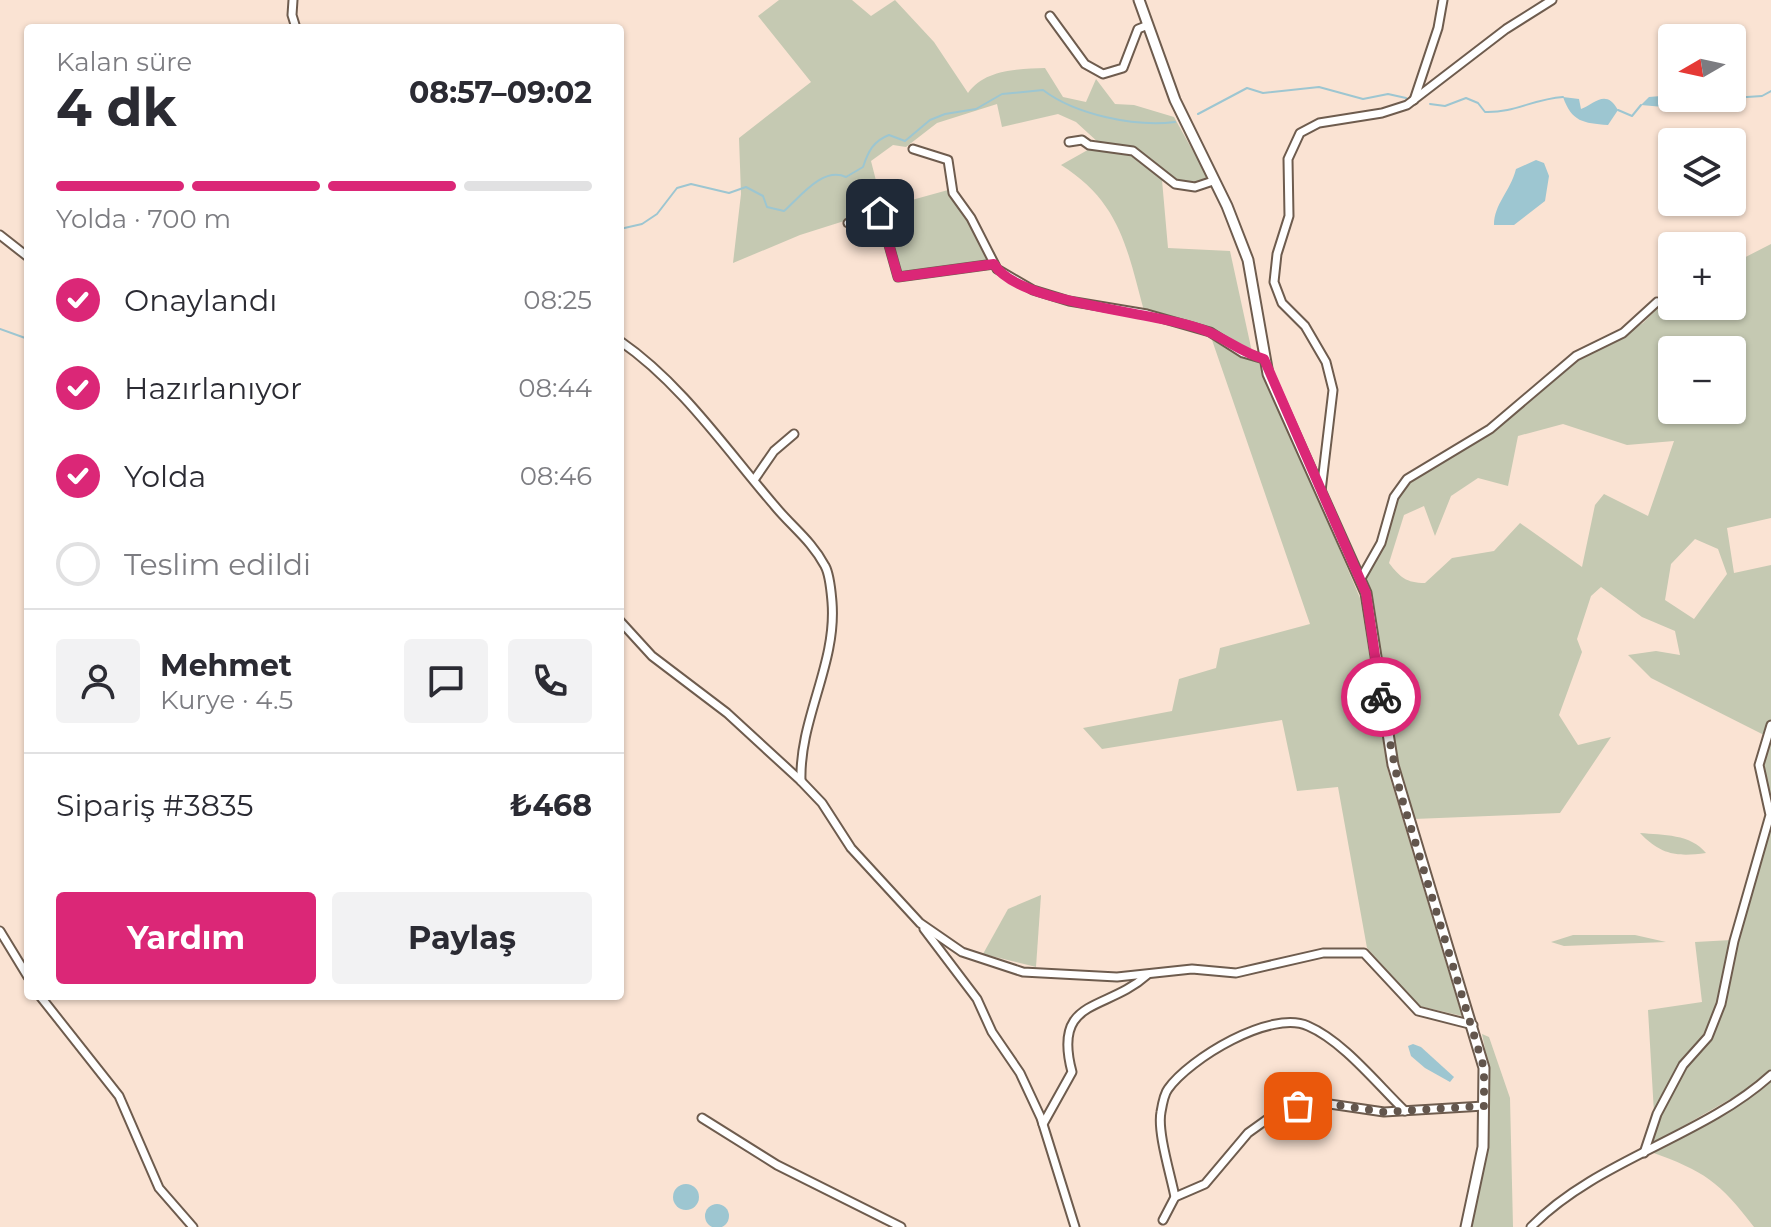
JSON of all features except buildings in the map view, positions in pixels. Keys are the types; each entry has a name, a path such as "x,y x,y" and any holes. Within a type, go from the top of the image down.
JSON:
{"street":[{"path":"293,0 295,24"},
{"path":"1139,0 1175,100 1248,260 1264,359 1366,593 1393,765 1484,1068 1483,1147 1466,1227"},
{"path":"1414,100 1438,28 1443,0"},
{"path":"1321,493 1333,390 1326,362 1305,326 1282,303 1274,282 1277,254 1289,216 1288,159 1300,133 1319,123 1382,113 1414,100 1506,29 1552,0"},
{"path":"1050,16 1085,64 1103,74 1123,68 1138,29 1148,25"},
{"path":"1069,142 1082,140 1089,145 1133,151 1175,184 1195,187 1213,181"},
{"path":"913,149 948,160 953,193 971,218 994,264 1033,290 1069,301 1147,314 1210,332 1243,353 1264,359"},
{"path":"848,223 880,213 898,277 994,264"},
{"path":"0,235 24,254"},
{"path":"1360,580 1381,543 1394,497 1407,479 1499,423 1576,356 1623,333 1657,302"},
{"path":"624,344 653,366 806,538 826,568 832,604 827,658 800,751 801,781"},
{"path":"754,480 774,451 794,434"},
{"path":"624,625 652,656 727,713 822,803 851,848 920,923 977,999 992,1032 1020,1073 1043,1124 1075,1227"},
{"path":"1644,1153 1657,1114 1683,1065 1708,1037 1721,1004 1734,941 1770,815 1759,765 1771,725"},
{"path":"920,923 962,952 1023,972 1117,977 1192,969 1236,973 1323,953 1364,953 1418,1011 1473,1025"},
{"path":"0,931 24,970"},
{"path":"1043,1124 1072,1072 1065,1043 1076,1016 1103,1000 1130,990 1148,974"},
{"path":"43,1000 119,1096 159,1188 193,1227"},
{"path":"1163,1220 1175,1197 1160,1117 1167,1090 1204,1056 1232,1038 1280,1024 1306,1025 1364,1069 1405,1111"},
{"path":"1531,1227 1556,1202 1693,1127 1771,1075"},
{"path":"1175,1197 1205,1184 1248,1133 1280,1110 1316,1102 1384,1112 1484,1106"},
{"path":"702,1118 777,1165 901,1227"}],"green space":[{"path":"779,0 852,0 871,16 895,0 934,42 968,93 975,85 993,75 1045,68 1063,97 1086,102 1096,79 1115,104 1134,105 1174,117 1208,178 1194,184 1175,181 1135,149 1100,144 1076,122 1058,114 1002,127 997,104 937,123 906,147 893,145 871,161 883,208 948,190 969,218 991,262 900,274 882,209 800,235 733,263 741,194 739,138 811,82 758,16"},
{"path":"1093,147 1130,153 1162,180 1168,248 1230,251 1252,352 1210,329 1144,311 1126,247 1109,211 1081,179 1061,165"},
{"path":"1771,244 1771,518 1727,528 1734,573 1771,565 1771,719 1764,735 1651,678 1628,655 1656,651 1680,655 1675,631 1642,617 1601,587 1591,596 1577,639 1582,652 1559,715 1578,745 1611,737 1560,813 1414,819 1400,772 1365,574 1397,499 1408,482 1494,430 1576,359 1643,323 1658,307 1658,320 1746,320 1746,257","holes":["1563,424 1627,445 1674,441 1648,516 1604,494 1595,505 1582,567 1520,523 1494,551 1452,558 1425,583 1408,580 1389,563 1404,515 1424,506 1435,536 1451,496 1478,478 1508,486 1518,436","1695,539 1718,549 1727,574 1694,619 1665,600 1671,564"]},
{"path":"1212,340 1260,362 1360,598 1388,771 1462,1016 1419,1006 1367,948 1338,787 1297,791 1282,720 1102,749 1083,728 1172,711 1179,679 1216,668 1220,648 1310,624"},
{"path":"1771,732 1771,807 1762,768"},
{"path":"1771,825 1771,1070 1755,1085 1650,1145 1660,1115 1686,1067 1710,1040 1723,1006 1754,874"},
{"path":"1640,833 1685,839 1706,853 1670,853 1655,846"},
{"path":"1041,895 1036,967 983,954 1008,909"},
{"path":"1573,935 1635,935 1666,942 1564,946 1551,942"},
{"path":"1732,940 1719,1003 1706,1036 1654,1113 1648,1010 1702,1002 1695,942"},
{"path":"1482,1034 1489,1037 1510,1098 1513,1227 1471,1227 1486,1155 1490,1107"},
{"path":"1771,1079 1771,1227 1754,1227 1710,1180 1685,1165 1651,1152 1700,1129"}],"water":[{"path":"1658,96 1658,107 1641,105 1649,97"},
{"path":"1563,97 1579,99 1581,109 1600,99 1609,100 1618,110 1608,125 1585,122 1570,112"},
{"path":"1536,160 1544,163 1549,176 1545,201 1514,225 1494,225 1516,169"},
{"path":"1408,1046 1421,1047 1454,1077 1450,1082 1411,1056"},
{"path":"686,1184 695,1188 699,1197 695,1206 686,1210 677,1206 673,1197 677,1188"},
{"path":"717,1204 726,1207 729,1216 726,1225 717,1228 708,1225 705,1216 708,1207"}],"waterway":[{"path":"1198,114 1247,88 1263,93 1319,87 1363,99 1388,94 1406,98"},
{"path":"624,228 642,224 657,214 677,188 691,184 729,193 746,187 763,196 767,207 784,211 820,179 837,175 846,177 863,167 872,148 883,137 889,135 905,141 930,120 976,109 1002,94 1043,90 1072,106 1106,117 1142,123 1175,122"},
{"path":"1746,97 1762,96 1771,91"},
{"path":"1430,104 1445,106 1466,98 1478,103 1485,112 1496,112 1563,97"},
{"path":"1618,110 1632,116 1641,105"},
{"path":"0,329 24,338"}],"way so far":[{"path":"1298,1106 1316,1102 1384,1112 1484,1106 1484,1068 1458,973 1400,792 1381,697"}],"route":[{"path":"880,213 898,277 994,264 997,269 1033,290 1069,301 1147,314 1210,332 1243,353 1264,359 1366,593 1381,697"}]}
